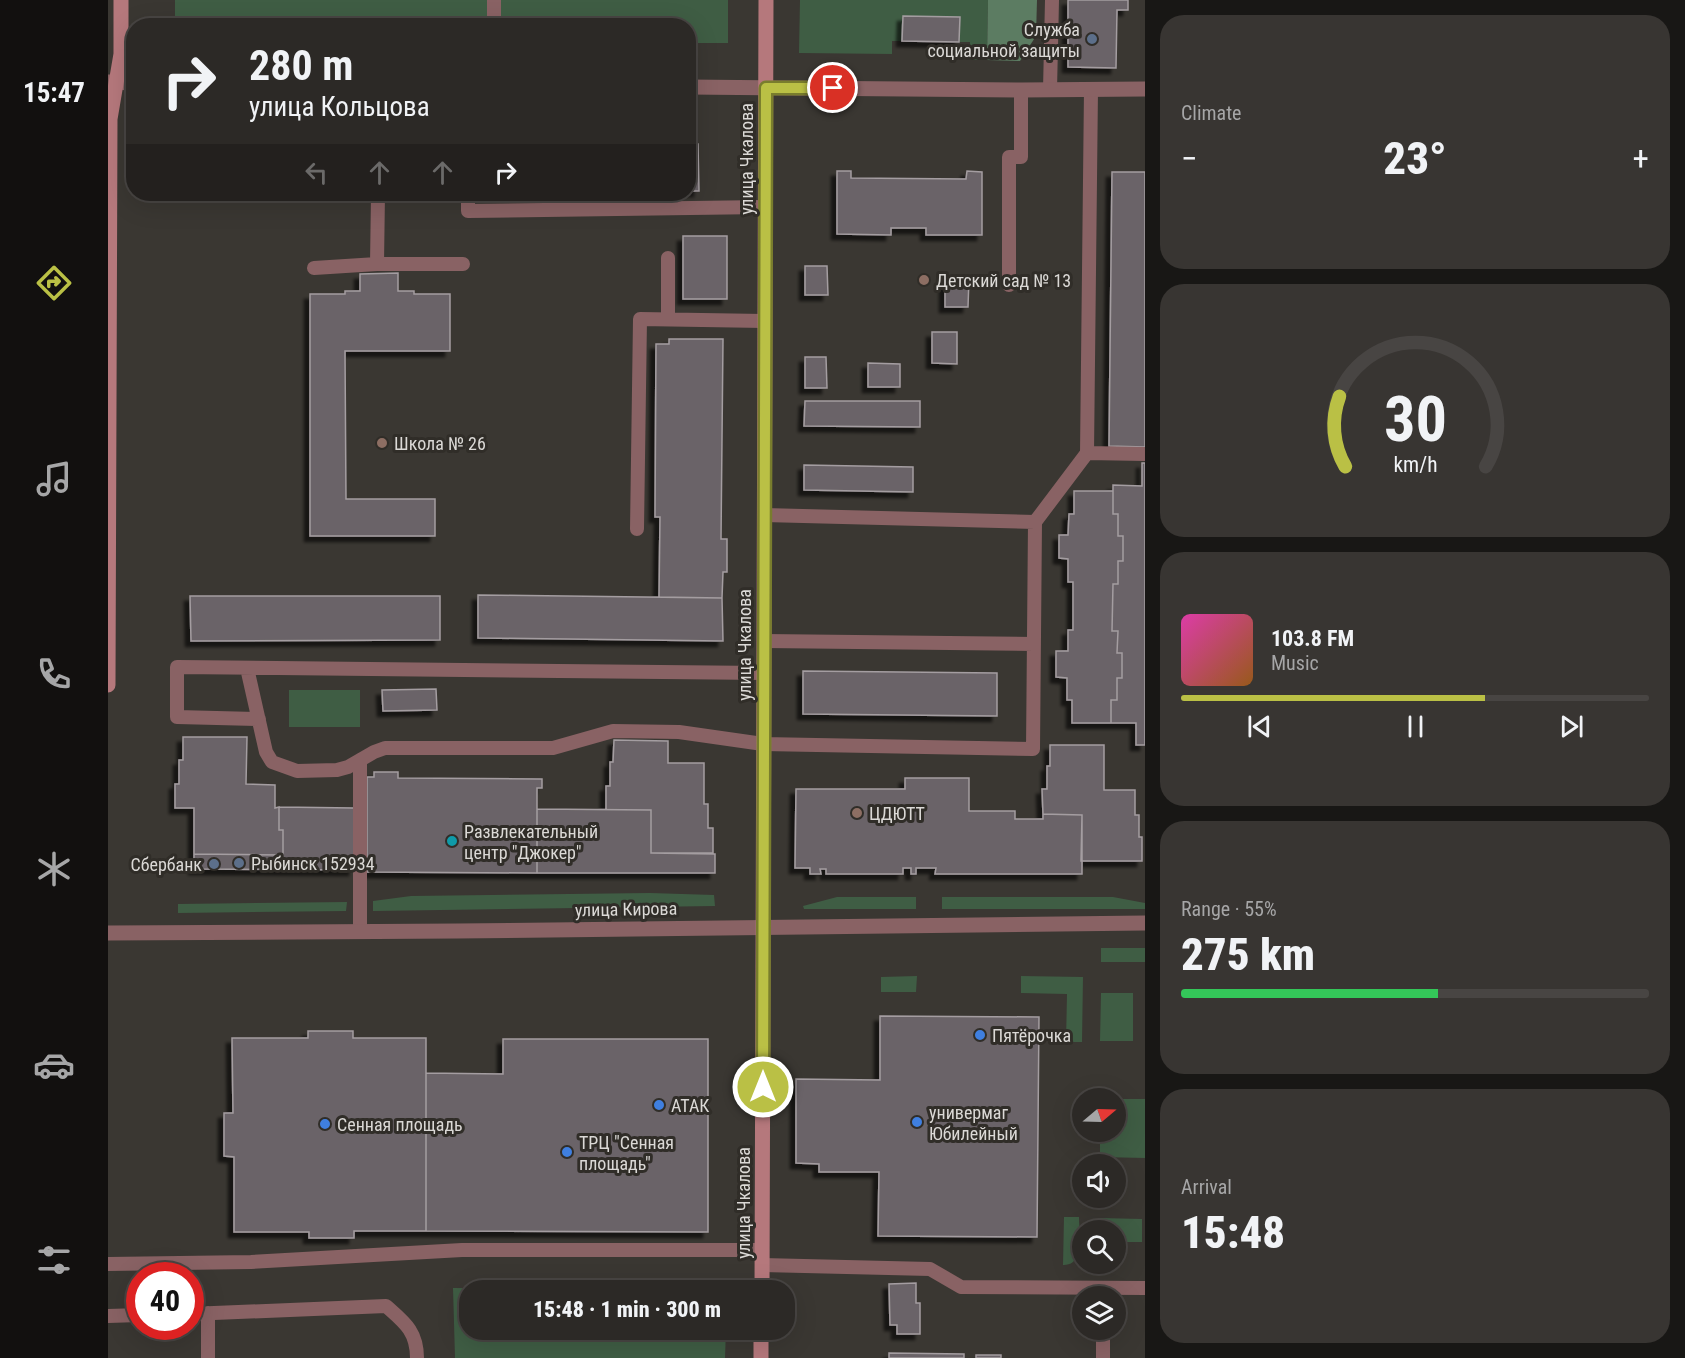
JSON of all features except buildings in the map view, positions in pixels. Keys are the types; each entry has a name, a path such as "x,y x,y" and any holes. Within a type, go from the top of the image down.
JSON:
{"street":[{"path":"108,685 110,119 112,82 121,54 121,0"},
{"name":"улица Чкалова","path":"762,1280 766,0"},
{"path":"696,87 1145,89"},
{"name":"улица Кирова","path":"108,933 1145,923"},
{"path":"761,1340 761,1358"}],"lane":[{"path":"494,0 494,18"},
{"path":"1050,90 1052,0"},
{"path":"1009,285 1009,157 1021,158 1021,90"},
{"path":"247,668 266,752 272,762 297,771 343,769 385,748 553,748 613,731 679,732 763,744 1033,749 1035,522 1087,453 1091,90"},
{"path":"377,264 378,201"},
{"path":"468,201 468,212 765,207"},
{"path":"668,258 668,319"},
{"path":"314,268 377,264 463,264"},
{"path":"637,529 640,319 765,321"},
{"path":"1087,453 1145,454"},
{"path":"764,515 1035,522"},
{"path":"764,640 1034,644"},
{"path":"259,719 177,717 177,667 764,672"},
{"path":"360,760 360,931"},
{"path":"108,1264 251,1262 462,1250 762,1258 930,1269 961,1287 1072,1291"},
{"path":"1126,1289 1145,1287"},
{"path":"204,1313 386,1306 408,1325 417,1344 417,1358"},
{"path":"208,1313 208,1358"},
{"path":"108,1316 126,1315"},
{"path":"1103,1340 1103,1358"}],"green space":[{"path":"175,0 728,0 728,43 696,43 696,18 175,18"},
{"path":"800,0 988,0 987,60 970,60 970,42 959,42 959,17 903,17 902,41 892,41 892,54 799,53"},
{"path":"988,0 1037,0 1036,36 1020,61 987,60"},
{"path":"289,690 360,690 360,727 289,727"},
{"path":"650,893 714,895 715,906 373,911 373,901 411,896"},
{"path":"837,897 916,897 916,909 804,909 803,906"},
{"path":"942,897 1113,897 1145,903 1145,909 942,909"},
{"path":"347,902 346,911 178,913 178,904"},
{"path":"1101,948 1145,948 1145,962 1101,962"},
{"path":"917,976 916,992 881,992 881,977"},
{"path":"1021,976 1083,977 1082,1042 1066,1042 1067,994 1021,993"},
{"path":"1101,993 1133,993 1133,1041 1100,1041"},
{"path":"1126,1099 1145,1099 1145,1158 1126,1158 1126,1154 1100,1154 1100,1142 1126,1142"},
{"path":"1064,1217 1079,1217 1079,1220 1072,1220 1072,1262 1063,1265"},
{"path":"1100,1218 1142,1219 1142,1242 1126,1242 1126,1220 1100,1220"},
{"path":"453,1288 459,1288 459,1340 726,1340 725,1358 455,1358"}],"place":[{"name":"Служба социальной защиты","path":"1092,39"},
{"name":"Детский сад № 13","path":"924,280"},
{"name":"Школа № 26","path":"382,443"},
{"name":"ЦДЮТТ","path":"857,813"},
{"name":"Развлекательный центр \"Джокер\"","path":"452,841"},
{"name":"Рыбинск 152934","path":"239,863"},
{"name":"Сбербанк","path":"214,864"},
{"name":"Пятёрочка","path":"980,1035"},
{"name":"АТАК","path":"659,1105"},
{"name":"универмаг Юбилейный","path":"917,1122"},
{"name":"Сенная площадь","path":"325,1124"},
{"name":"ТРЦ \"Сенная площадь\"","path":"567,1152"}],"route":[{"path":"763,1087 766,88 833,88"}]}
